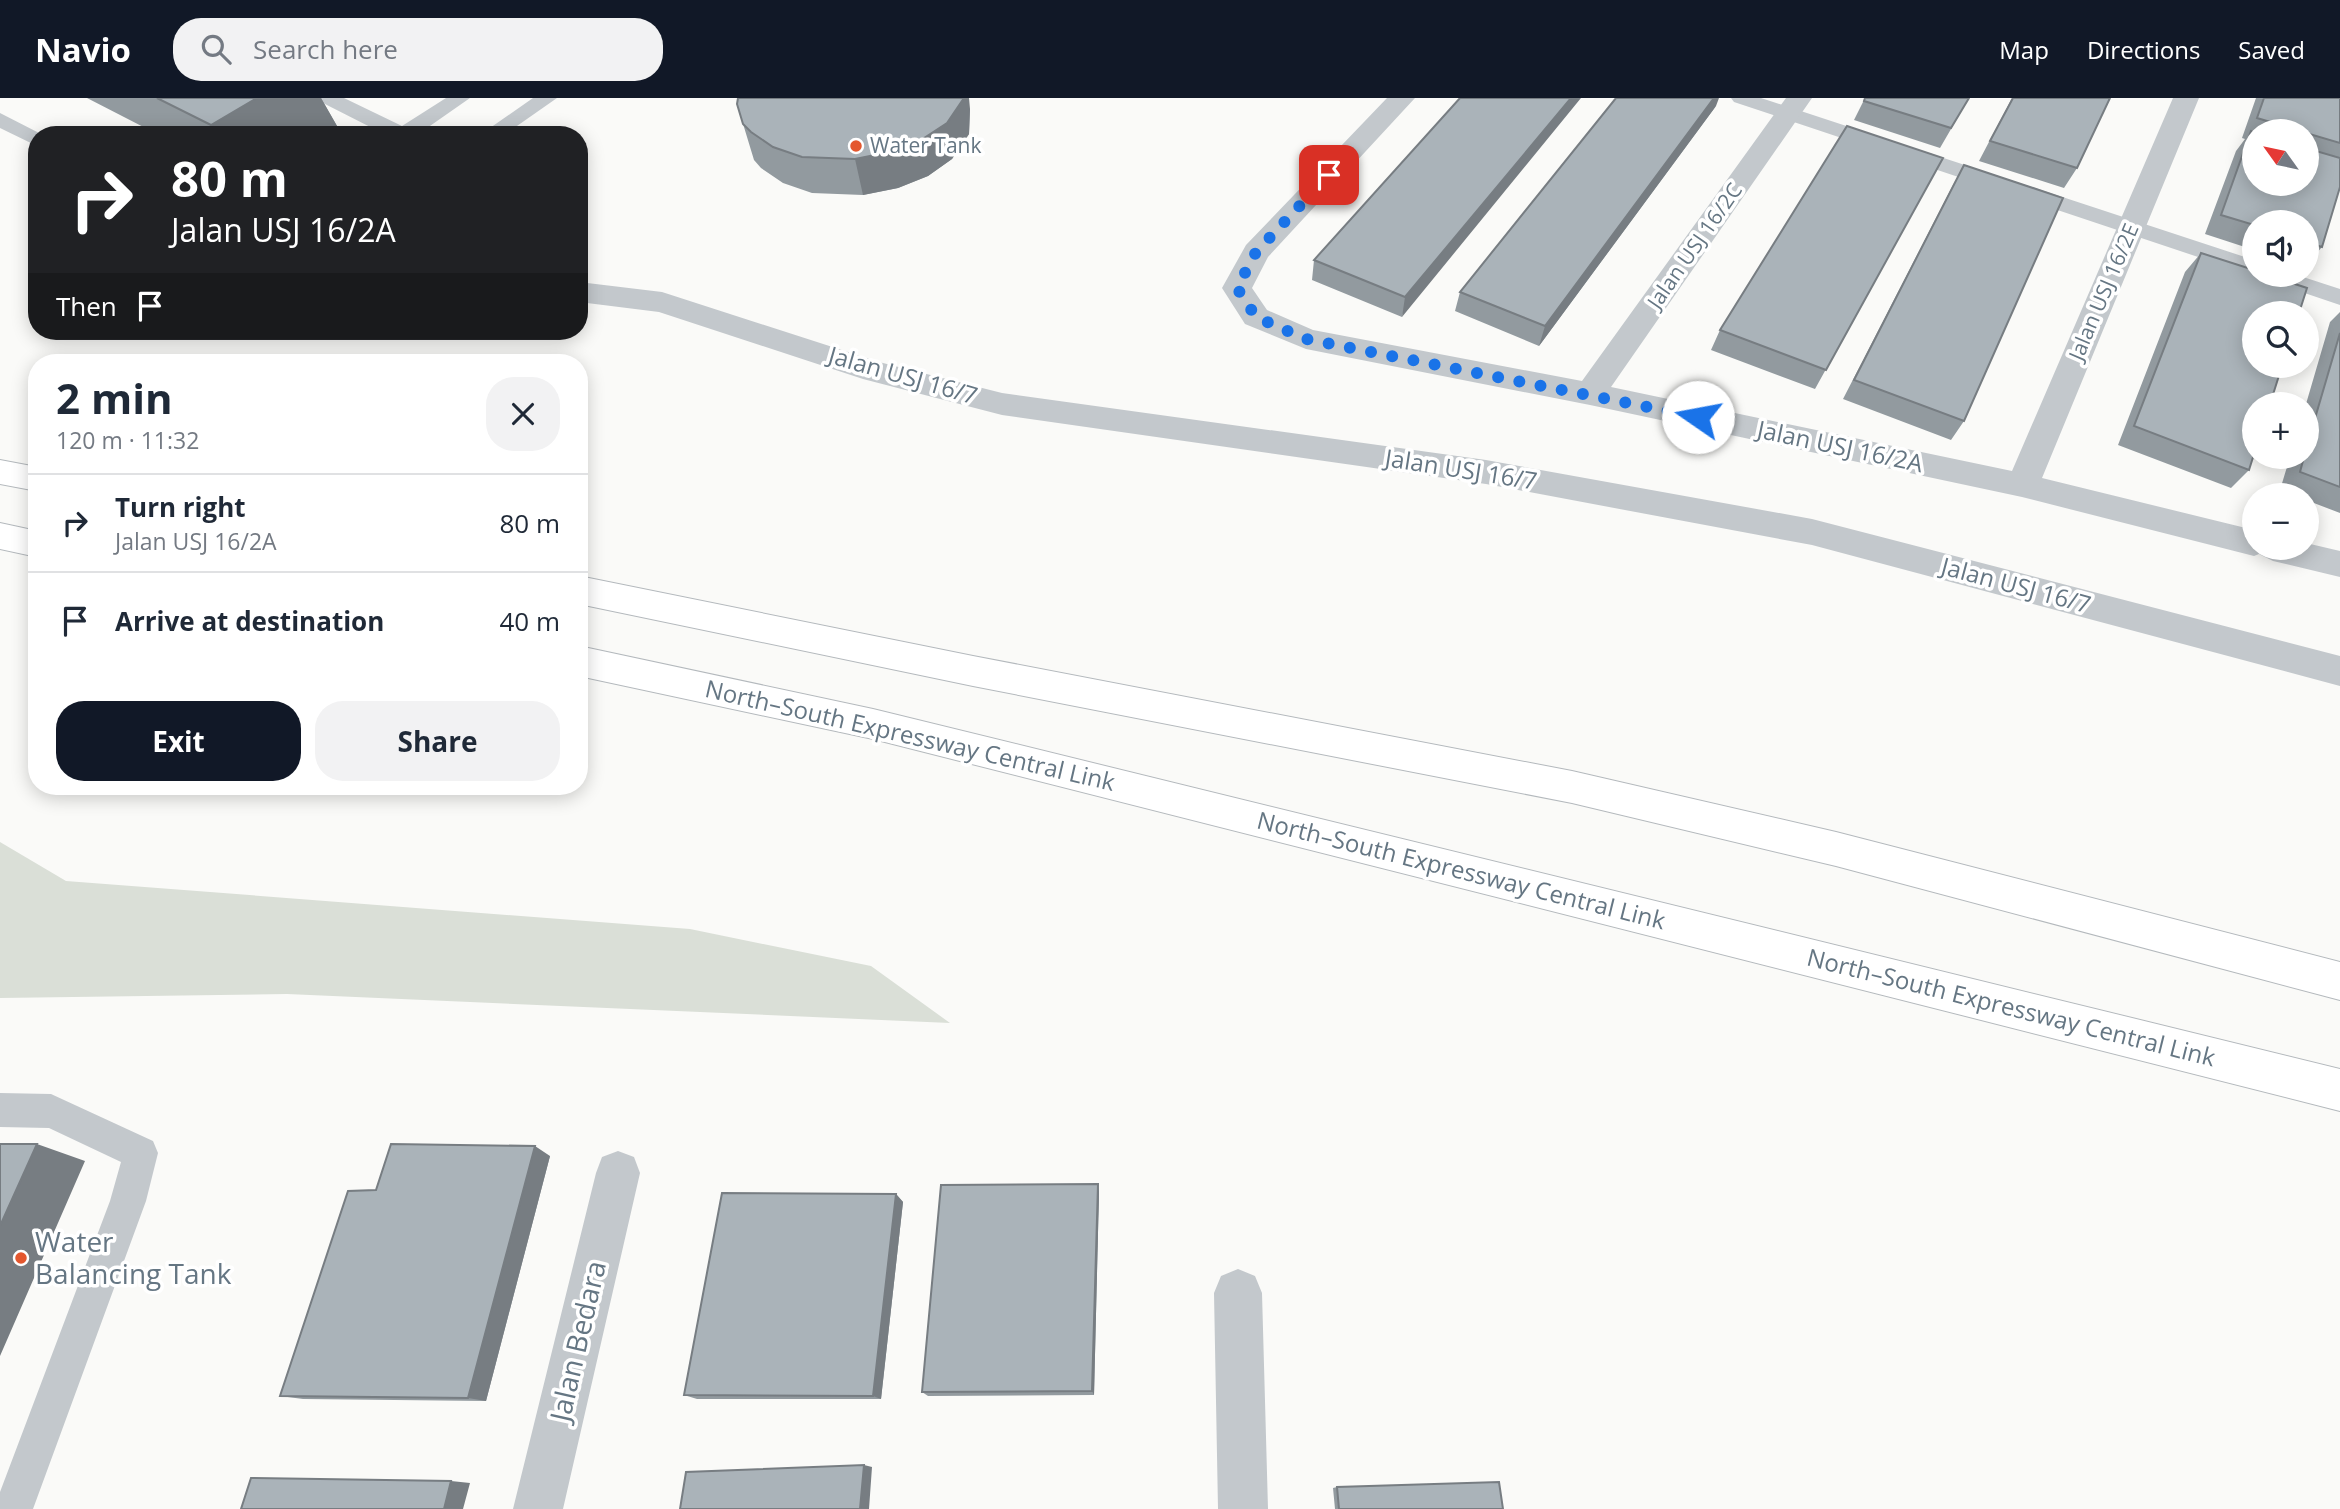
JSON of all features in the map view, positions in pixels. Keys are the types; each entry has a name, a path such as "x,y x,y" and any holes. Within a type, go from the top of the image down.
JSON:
{"highway":[{"path":"0,472 28,477"},
{"path":"0,536 28,542"},
{"path":"588,592 973,671 1572,787 1836,849 2340,981"},
{"name":"North–South Expressway Central Link","path":"588,663 900,731 2340,1090"}],"street":[{"name":"Jalan USJ 16/2A","path":"1402,98 1256,252 1237,288 1256,317 1306,339 1590,394 2022,485 2242,540"},
{"name":"Jalan USJ 16/2E","path":"2022,485 2186,98"},
{"name":"Jalan USJ 16/2C","path":"1590,394 1794,106"},
{"name":"Jalan USJ 16/7","path":"588,293 662,302 874,371 1002,404 1486,472 1812,532 2340,671"},
{"path":"2319,559 2340,564"},
{"name":"Jalan Bedara","path":"538,1509 618,1173"},
{"path":"1238,1293 1243,1509"}],"lane":[{"path":"328,98 385,126"},
{"path":"417,126 460,98"},
{"path":"505,126 547,98"},
{"path":"1741,98 1794,106 2131,228 2242,264"},
{"path":"0,119 28,135"},
{"path":"2310,287 2340,297"},
{"path":"0,1110 51,1111 141,1153 128,1201 13,1509"}],"shaded area":[{"path":"0,842 66,881 690,929 871,966 950,1023 287,994 0,998"}],"building":[{"path":"157,98 257,98 211,125"},
{"path":"738,98 964,98 947,123 921,140 890,152 855,159 802,157 773,147 743,124 737,104"},
{"path":"1460,98 1571,98 1405,297 1314,260"},
{"path":"1616,98 1714,98 1545,326 1460,292"},
{"path":"1865,98 1969,98 1951,128 1864,101"},
{"path":"2013,98 2110,98 2077,168 1990,141"},
{"path":"2264,98 2340,98 2340,143 2319,137 2319,119 2257,118"},
{"path":"1847,126 1943,158 1826,370 1720,330"},
{"path":"2319,152 2340,158 2340,187 2322,247 2319,246 2319,210 2242,210 2242,221 2221,215 2242,156 2242,196 2319,196"},
{"path":"1964,165 2063,198 1964,421 1854,380"},
{"path":"2201,253 2242,266 2242,287 2307,288 2303,301 2242,301 2242,378 2278,378 2274,392 2242,392 2242,467 2134,426"},
{"path":"2340,333 2340,487 2300,472 2301,469 2319,469 2319,405"},
{"path":"0,1144 37,1144 0,1226"},
{"path":"391,1144 535,1146 468,1398 280,1396 348,1191 376,1190"},
{"path":"1098,1184 1092,1391 922,1392 941,1185"},
{"path":"722,1193 896,1194 873,1396 684,1395"},
{"path":"864,1465 860,1509 680,1509 686,1472"},
{"path":"251,1478 451,1481 444,1509 241,1509"},
{"path":"1499,1482 1503,1509 1339,1509 1337,1487"}],"place":[{"name":"Water Tank","path":"856,146"},
{"name":"Water Balancing Tank","path":"21,1258"}],"route":[{"path":"1329,175 1256,252 1237,288 1256,317 1306,339 1698,417"}]}
